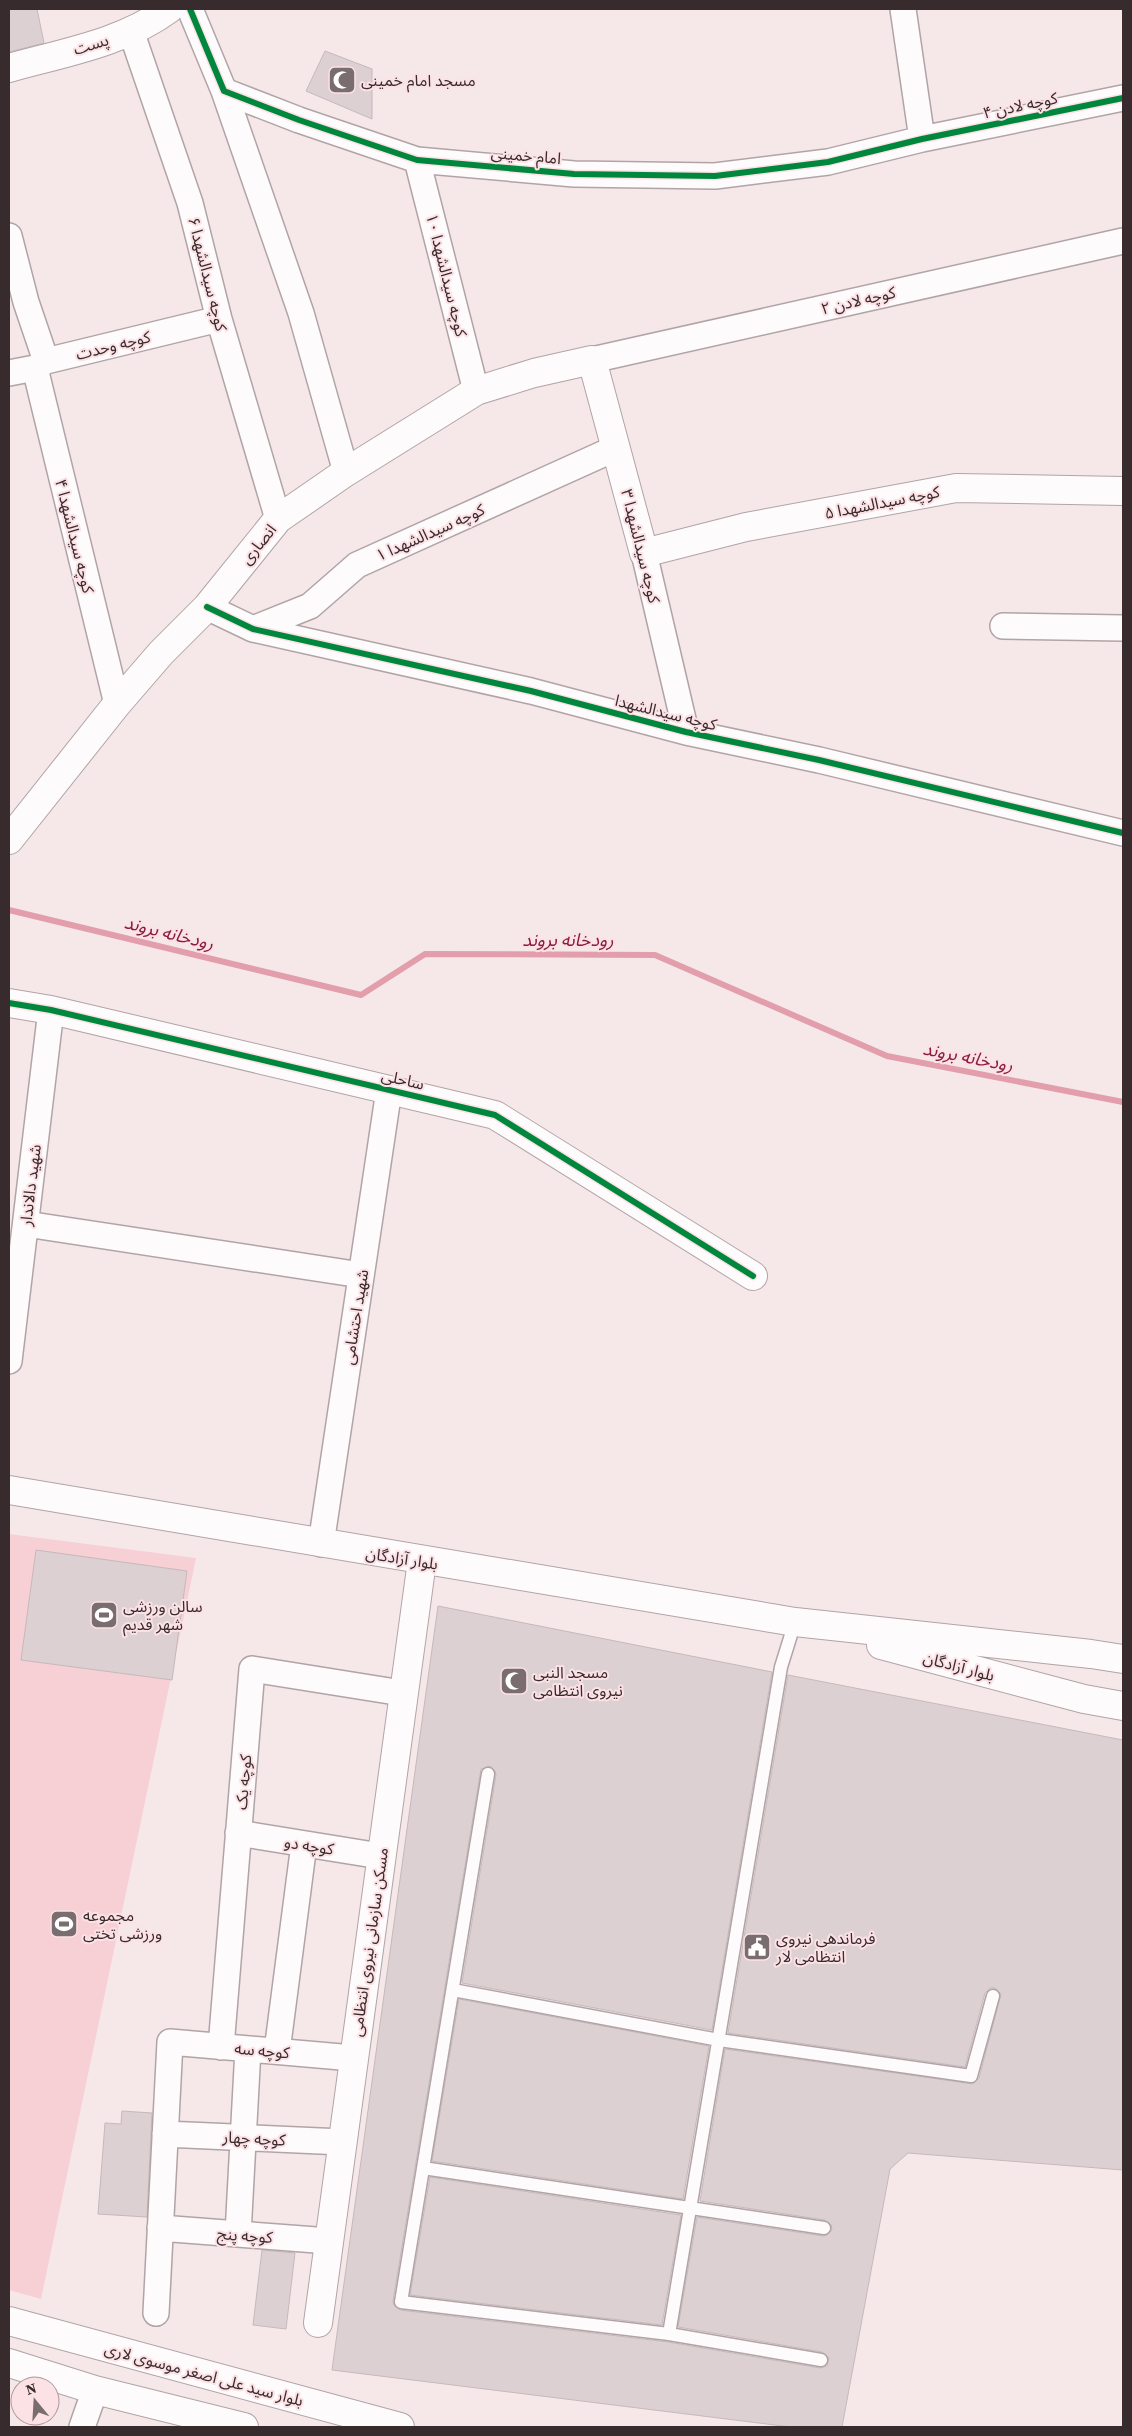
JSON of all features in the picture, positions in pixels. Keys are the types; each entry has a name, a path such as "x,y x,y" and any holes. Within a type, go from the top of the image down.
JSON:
{"main road":[{"name":"پست","path":"9,68 109,40 131,31 169,9"},
{"name":"انصاری","path":"15,828 161,652 207,607 278,519 346,472 476,391 534,373 592,360"},
{"name":"کوچه سیدالشهدا ۳","path":"592,360 644,554"},
{"name":"کوچه سیدالشهدا ۵","path":"644,554 746,527 956,488 1123,491"},
{"name":"ساحلی","path":"9,1002 51,1010 495,1115 753,1276"},
{"name":"بلوار آزادگان","path":"9,1490 422,1561 795,1622 1123,1659"},
{"name":"مسکن سازمانی نیروی انتظامی","path":"318,2324 402,1693 422,1561"},
{"name":"بلوار آزادگان","path":"795,1622 1084,1699 1123,1706"},
{"name":"بلوار سید علی اصغر موسوی لاری","path":"9,2321 400,2427"},
{"path":"9,2363 95,2390 244,2427"}],"street":[{"path":"190,9 224,91 301,313 346,472"},
{"path":"903,9 922,139"},
{"name":"کوچه سیدالشهدا ۶","path":"131,31 190,203 219,319 278,519"},
{"name":"امام خمینی","path":"224,91 299,120 417,160 574,174 715,176 828,162 922,139"},
{"name":"کوچه لادن ۴","path":"922,139 1123,98"},
{"name":"کوچه سیدالشهدا ۱۰","path":"417,160 476,391"},
{"name":"کوچه سیدالشهدا ۴","path":"9,236 41,365 117,704"},
{"name":"کوچه لادن ۲","path":"592,360 1123,244"},
{"name":"کوچه وحدت","path":"9,373 219,319"},
{"name":"کوچه سیدالشهدا ۱","path":"253,629 310,606 358,565 616,448"},
{"name":"کوچه سیدالشهدا ۳","path":"644,554 686,732"},
{"name":"کوچه سیدالشهدا","path":"207,607 253,629 531,691 686,732 819,760 1123,833"},
{"path":"1003,626 1123,628"},
{"name":"شهید دالاندار","path":"9,1361 51,1010"},
{"name":"شهید احتشامی","path":"321,1544 389,1090"},
{"path":"26,1224 362,1275"},
{"name":"کوچه یک","path":"221,2047 252,1669 402,1693"},
{"name":"کوچه دو","path":"238,1833 380,1856"},
{"path":"277,2051 304,1844"},
{"name":"کوچه سه","path":"165,2134 170,2042 354,2058"},
{"path":"238,2234 248,2049"},
{"path":"156,2313 165,2134"},
{"name":"کوچه چهار","path":"165,2134 342,2142"},
{"name":"کوچه پنج","path":"160,2228 329,2241"},
{"path":"82,2427 95,2390"}],"lane":[{"path":"669,2334 781,1667 795,1622"},
{"path":"488,1774 402,2302 669,2334 821,2360"},
{"path":"453,1990 718,2040 972,2076 994,1996"},
{"path":"424,2168 824,2228"}],"shaded area":[{"name":"مجموعه ورزشی تختی","path":"9,1534 196,1558 41,2299 9,2290"}],"building":[{"path":"9,9 37,9 44,43 9,52"},
{"name":"مسجد امام خمینی","path":"325,51 372,69 372,119 306,91"},
{"name":"سالن ورزشی شهر قدیم","path":"36,1550 187,1571 172,1680 21,1660"},
{"name":"فرماندهی نیروی انتظامی لار","path":"438,1606 772,1672 712,2030 462,1983 496,1775 490,1766 481,1769 393,2301 394,2305 400,2310 668,2342 820,2368 827,2366 829,2358 822,2352 678,2327 697,2217 823,2236 832,2230 831,2225 825,2220 700,2201 725,2049 973,2084 979,2078 1001,1994 995,1988 990,1988 985,1993 965,2067 728,2033 788,1675 1123,1740 1123,2170 908,2153 890,2169 842,2427 791,2427 332,2370"},
{"path":"459,1999 709,2046 683,2199 432,2161"},
{"path":"122,2111 152,2113 147,2217 98,2214 105,2123 121,2124"},
{"path":"430,2177 681,2215 662,2325 410,2295"},
{"path":"262,2250 295,2253 286,2329 253,2325"}],"waterway":[{"name":"رودخانه بروند","path":"9,910 361,995 425,954 655,955 887,1056 1123,1102"}],"cycle path":[{"path":"190,9 224,91 299,120 417,160 574,174 715,176 828,162 922,139 1123,98"},
{"path":"207,607 253,629 531,691 686,732 819,760 1123,833"},
{"path":"9,1003 51,1010 495,1115 753,1276"}],"place":[{"name":"مسجد امام خمینی","path":"342,80"},
{"name":"سالن ورزشی شهر قدیم","path":"104,1615"},
{"name":"مسجد النبی نیروی انتظامی","path":"514,1681"},
{"name":"مجموعه ورزشی تختی","path":"64,1924"},
{"name":"فرماندهی نیروی انتظامی لار","path":"757,1947"}]}
